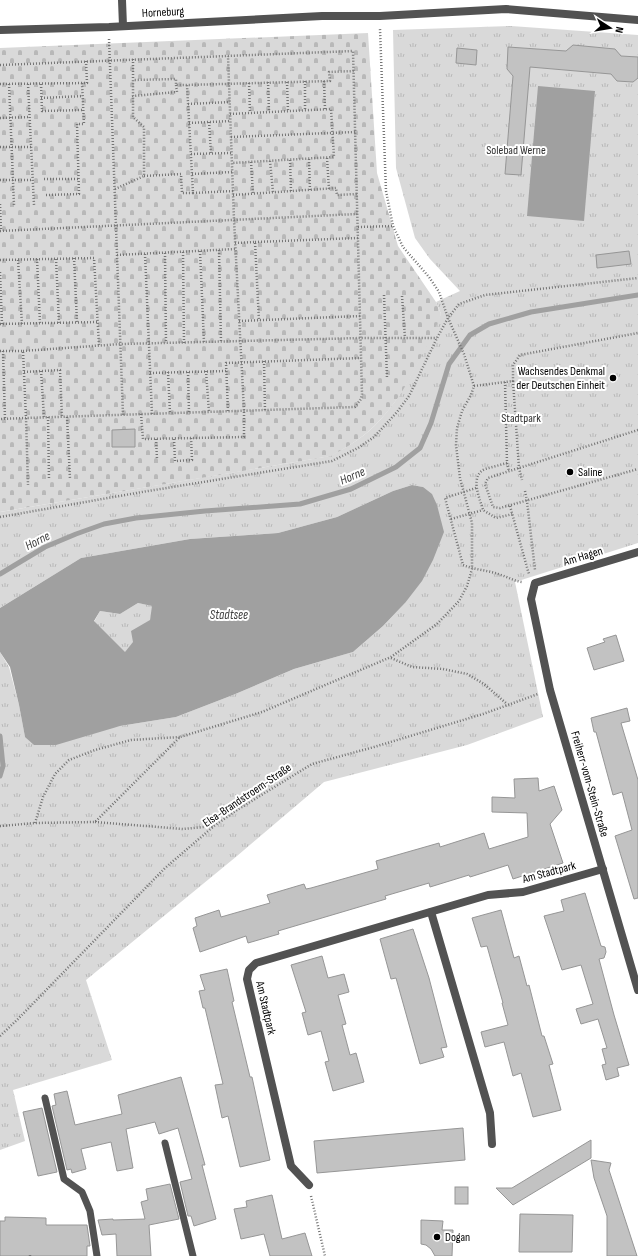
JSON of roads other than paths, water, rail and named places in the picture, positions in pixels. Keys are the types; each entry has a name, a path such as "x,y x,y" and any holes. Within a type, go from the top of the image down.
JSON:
{"street":[{"path":"122,0 123,26"},
{"path":"506,0 506,9"},
{"name":"Horneburg","path":"0,30 109,27 322,16 380,16 506,9 638,20"},
{"name":"Am Hagen","path":"535,583 638,552"},
{"name":"Freiherr-vom-Stein-Straße","path":"535,583 531,599 550,690 638,990"},
{"name":"Am Stadtpark","path":"309,1185 291,1166 247,979 249,970 256,963 488,895 523,892 603,869"},
{"path":"431,912 490,1113 492,1144"}],"lane":[{"path":"45,1098 64,1179 82,1192 90,1211 97,1256"},
{"path":"165,1143 193,1256"}],"water":[{"path":"538,86 595,91 584,221 527,216"},
{"name":"Stadtsee","path":"412,485 423,487 432,494 437,505 444,532 433,560 422,581 405,603 383,626 353,652 294,669 176,717 120,726 56,745 34,745 25,737 10,667 0,652 0,608 81,558 190,539 278,533 337,517 393,491","holes":["138,603 152,606 150,620 131,631 133,642 125,652 94,621 100,611 120,614"]}],"waterway":[{"name":"Horne","path":"0,574 45,547 104,524 136,518 300,504 351,489 396,467 420,448 431,423 449,364 470,335 489,324 531,312 638,295"},
{"name":"Horne","path":"0,736 3,766 0,776"}],"place":[{"name":"Wachsendes Denkmal der Deutschen Einheit","path":"613,378"},
{"name":"Saline","path":"570,472"},
{"name":"Dogan","path":"437,1237"}],"park label":[{"name":"Solebad Werne","path":"516,150"},
{"name":"Stadtpark","path":"521,418"}]}
